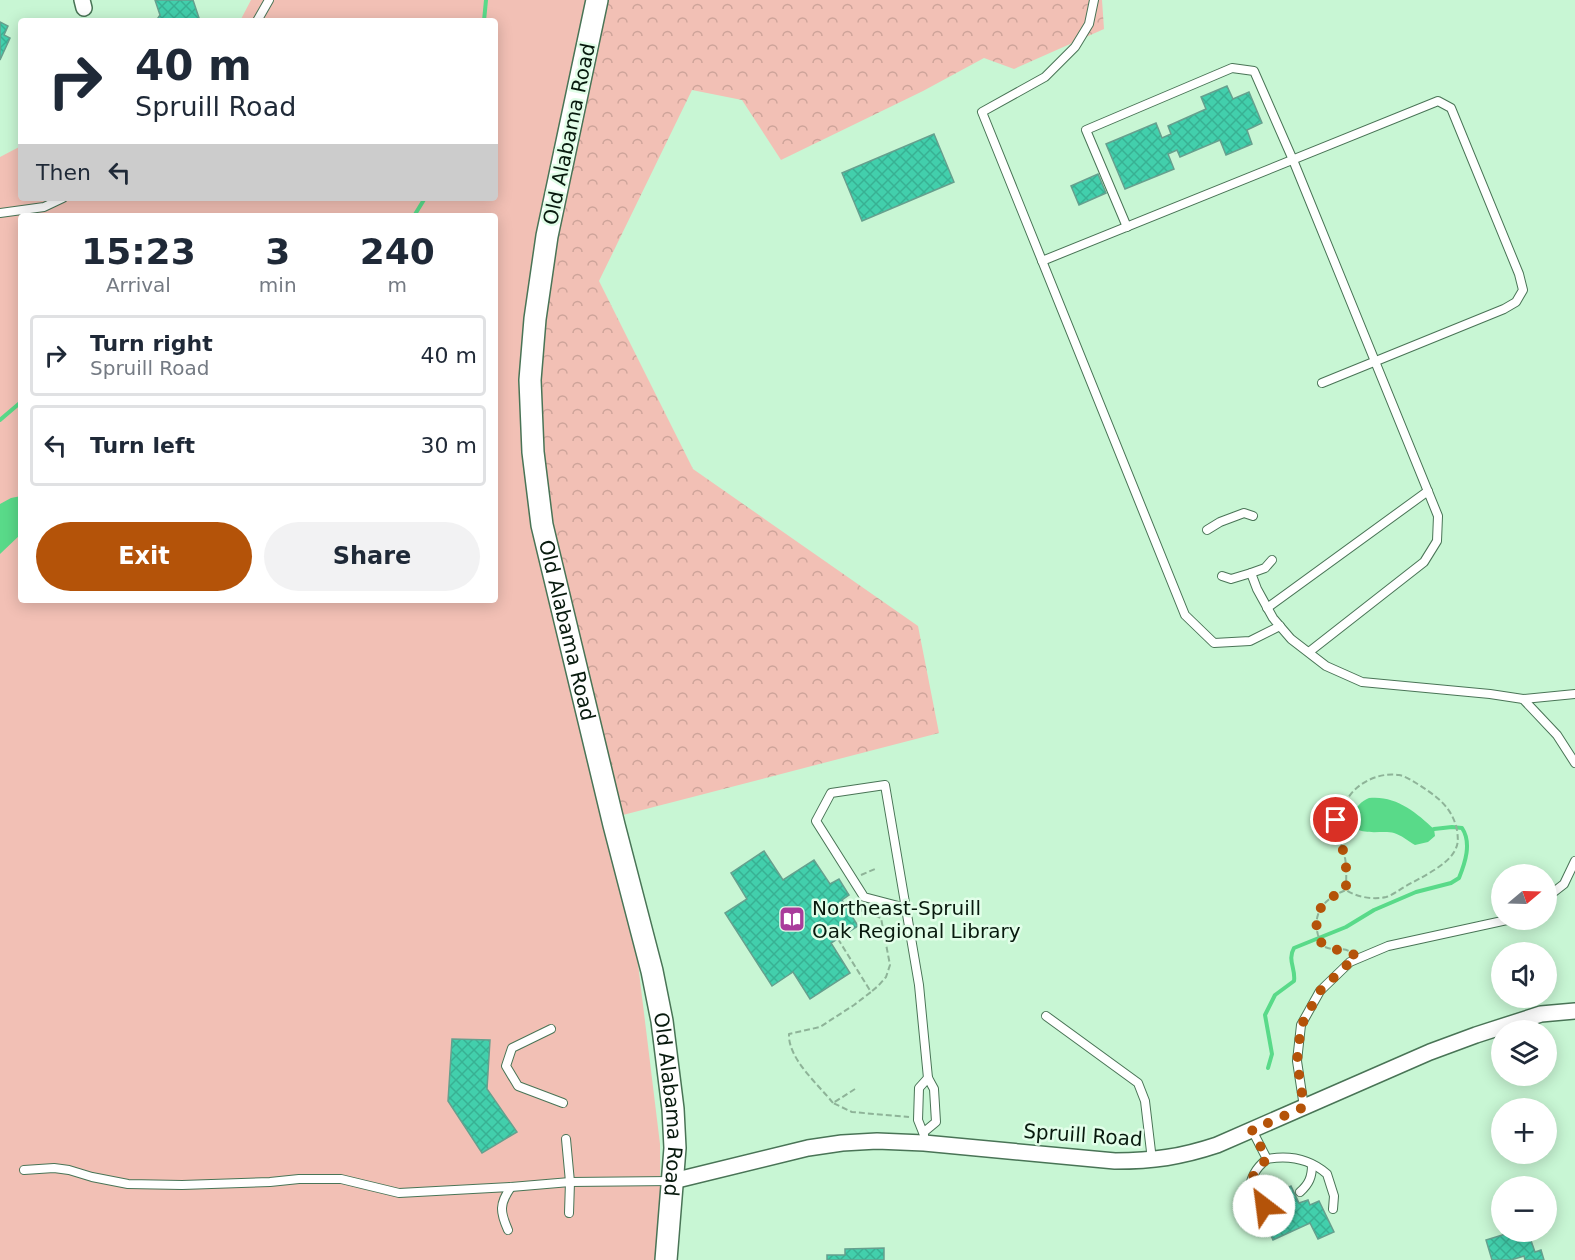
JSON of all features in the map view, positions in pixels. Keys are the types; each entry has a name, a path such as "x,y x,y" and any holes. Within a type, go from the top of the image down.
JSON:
{"main road":[{"name":"Old Alabama Road","path":"597,0 547,236 535,319 530,380 533,452 542,525 663,1020 675,1148 666,1260"}],"street":[{"name":"Spruill Road","path":"673,1181 808,1148 842,1143 924,1138 1115,1161 1152,1160 1191,1154 1217,1145 1430,1052 1541,1014 1575,1011"}],"lane":[{"path":"259,18 269,0"},
{"path":"1094,0 1089,24 1075,47 1044,78 982,112 1185,615 1214,643 1250,641 1280,626"},
{"path":"1128,227 1086,130 1232,68 1254,71 1293,160 1438,516 1437,542 1424,561 1309,652"},
{"path":"1042,261 1438,101 1450,108 1519,274 1523,290 1516,302 1504,309 1322,383"},
{"path":"0,213 44,207 57,201"},
{"path":"1267,608 1428,491"},
{"path":"1207,530 1220,522 1244,513 1253,516"},
{"path":"1222,576 1231,579 1251,573 1265,568 1272,560"},
{"path":"1251,573 1273,618 1291,639 1326,666 1362,682 1522,699 1575,694"},
{"path":"1522,699 1557,735 1575,763"},
{"path":"906,908 864,897 816,821 831,793 885,785 906,908 921,998 928,1078 934,1089 936,1122 924,1138"},
{"path":"1557,889 1564,884 1575,861"},
{"path":"1304,1107 1297,1061 1301,1026 1320,991 1350,962 1388,946 1491,924"},
{"path":"1046,1016 1138,1083 1145,1101 1152,1160"},
{"path":"551,1029 512,1048 506,1066 518,1086 563,1102"},
{"path":"924,1138 918,1120 919,1088 928,1078"},
{"path":"1252,1130 1267,1159"},
{"path":"566,1139 570,1182 569,1213"},
{"path":"1276,1206 1264,1206 1253,1197 1250,1191 1254,1173 1267,1159 1281,1156 1295,1158 1327,1174 1334,1196 1333,1209"},
{"path":"1300,1192 1309,1183 1312,1165"},
{"path":"24,1170 54,1168 69,1170 128,1184 182,1185 341,1179 399,1193 570,1182 673,1181"},
{"path":"508,1230 502,1216 502,1207 511,1187"}],"path":[{"path":"1380,776 1399,776 1408,778 1433,794 1450,811 1458,839 1453,855 1447,860 1384,897 1360,896 1346,890 1346,859 1336,830 1336,820 1340,809 1353,790 1380,776"},
{"path":"1346,890 1334,896 1319,910 1316,925 1321,944 1327,948 1353,952 1357,959"},
{"path":"858,905 862,911 880,918 890,965 886,977 854,1005 820,1027 789,1034 789,1044 794,1056 833,1103 852,1112 918,1117"},
{"path":"838,939 871,992"},
{"path":"833,1103 855,1089"}],"green space":[{"path":"251,0 609,0 546,211 660,1144 661,1260 0,1260 0,157 18,148 18,201 498,201 498,18 242,18"},
{"path":"608,0 1102,0 1104,29 1014,69 984,58 923,91 781,160 742,100 692,90 599,281 693,469 918,626 939,733 619,816 554,544 526,382 533,307"}],"shaded area":[{"path":"18,497 18,537 0,554 0,504"},
{"path":"1369,798 1388,799 1404,806 1434,829 1435,836 1428,842 1415,845 1394,833 1361,831 1353,823 1353,815 1359,805"}],"building":[{"path":"155,0 193,0 199,18 158,18 160,15"},
{"path":"0,22 8,26 4,35 10,38 0,60"},
{"path":"1227,86 1233,99 1249,92 1262,123 1247,130 1252,144 1226,155 1220,140 1180,157 1177,150 1168,154 1174,169 1125,189 1106,144 1156,123 1162,138 1171,134 1168,126 1206,109 1201,97"},
{"path":"934,134 954,182 862,221 842,173"},
{"path":"1098,174 1106,193 1079,205 1071,186"},
{"name":"Northeast-Spruill Oak Regional Library","path":"764,851 783,880 814,860 830,884 839,879 849,895 842,900 858,926 831,943 850,973 810,999 793,972 772,986 725,913 747,899 731,873"},
{"path":"452,1039 490,1040 487,1089 517,1132 482,1153 448,1101"},
{"path":"1291,1186 1299,1203 1308,1200 1310,1205 1319,1201 1334,1232 1318,1239 1310,1223 1273,1240 1267,1227 1282,1220 1279,1213 1286,1210 1278,1193"},
{"path":"1486,1240 1532,1242 1535,1252 1541,1250 1544,1260 1525,1260 1524,1256 1511,1260 1492,1260"},
{"path":"884,1248 884,1260 827,1260 827,1255 845,1255 845,1249"}],"waterway":[{"path":"484,18 486,0"},
{"path":"416,213 423,201"},
{"path":"0,420 18,405"},
{"path":"1268,1068 1272,1054 1265,1015 1275,995 1294,981 1291,961 1294,948 1346,927 1374,910 1416,892 1451,883 1459,878 1467,846 1462,828 1434,829"}],"place":[{"name":"Northeast-Spruill Oak Regional Library","path":"792,919"}],"route":[{"path":"1264,1206 1253,1197 1250,1191 1254,1173 1267,1159 1252,1130 1304,1107 1297,1061 1301,1026 1320,991 1350,962 1357,959 1353,952 1327,948 1321,944 1316,925 1319,910 1334,896 1346,890 1346,859 1336,830 1336,820"}]}
